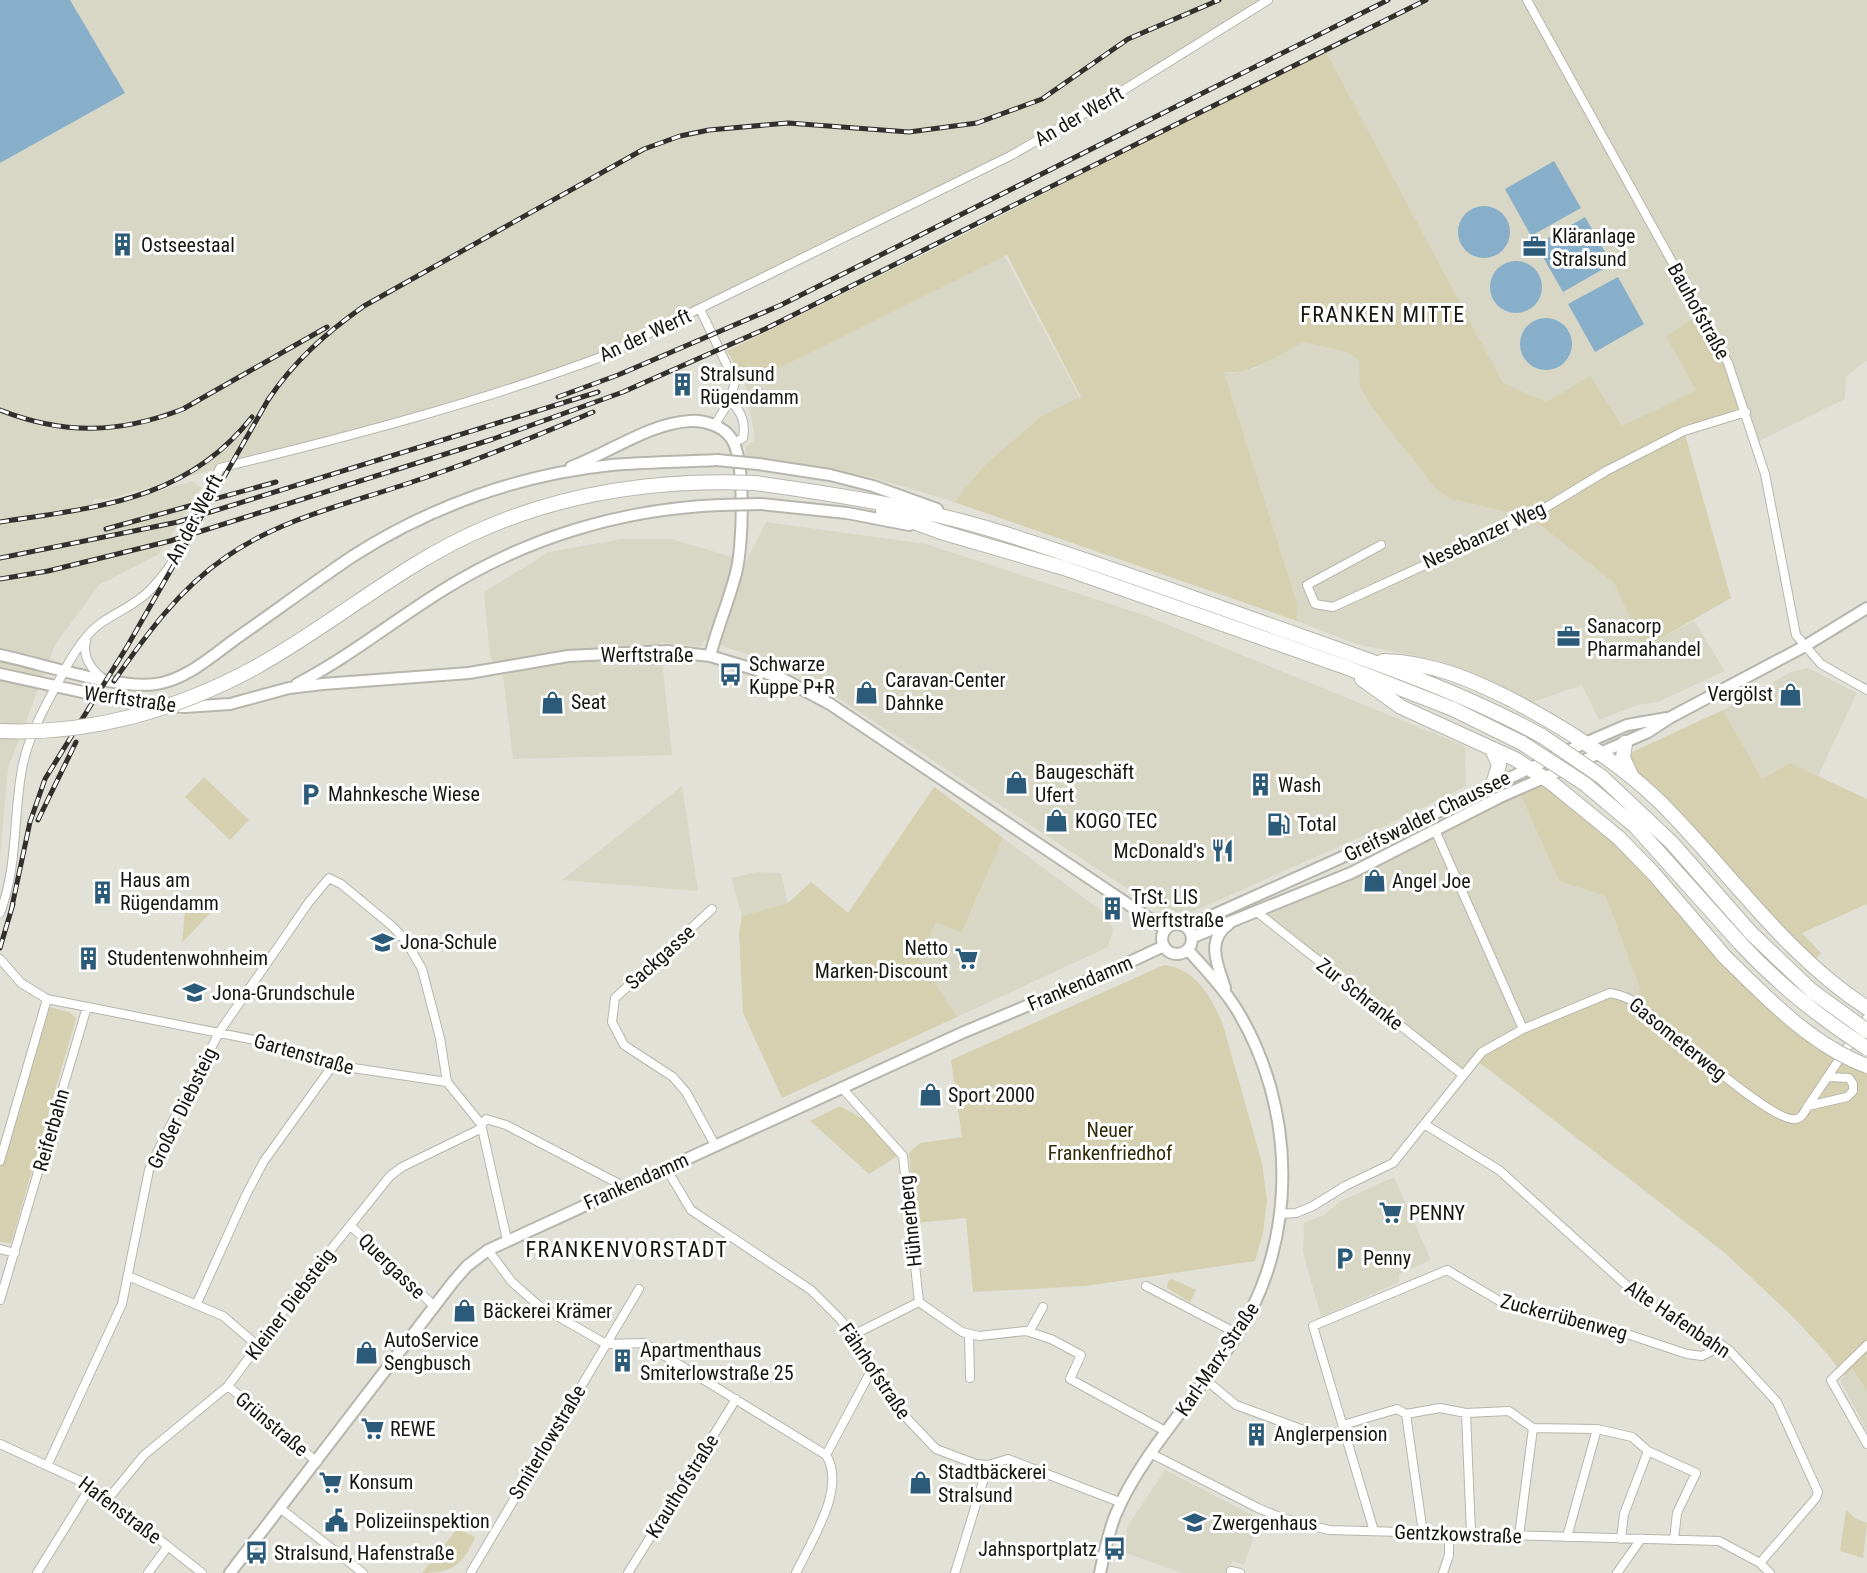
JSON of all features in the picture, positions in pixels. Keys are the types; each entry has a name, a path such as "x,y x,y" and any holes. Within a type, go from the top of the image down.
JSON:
{"highway":[{"path":"0,731 31,733 94,726 196,697 257,666 444,548 520,514 559,502 635,486 683,482 755,483 826,493 883,503 985,528 1118,571 1370,661 1467,699 1542,736 1602,777 1672,843 1751,933 1812,991 1867,1031"},
{"path":"826,493 941,532 1064,568 1348,668 1453,709 1522,743 1585,784 1636,827 1740,943 1795,997 1867,1048"},
{"path":"1370,661 1413,662 1437,667 1510,699 1558,725 1585,743 1632,777 1683,826 1765,920 1811,965 1867,1008"},
{"path":"1348,668 1401,707 1492,749 1544,777 1619,838 1654,874 1725,957 1763,995 1842,1055 1867,1066"},
{"path":"1625,743 1623,758 1632,777"},
{"path":"1492,749 1499,765 1493,784"}],"main road":[{"path":"551,474 602,456 664,426 692,421 714,426 730,436 734,443 740,485 741,552 710,656"},
{"path":"551,474 613,465 717,460 758,464 873,486 985,528"},
{"name":"Werftstraße","path":"0,655 140,685 171,680 202,663 322,577 387,537 459,502 551,474"},
{"path":"289,688 355,652 444,589 483,567 527,546 620,517 674,508 761,504 847,513 941,532"},
{"name":"Greifswalder Chaussee","path":"1193,937 1217,925 1233,922 1351,873 1544,777 1648,732 1671,717 1805,646 1867,608"},
{"name":"Werftstraße","path":"0,674 137,704 184,707 230,704 289,688 470,673 568,656 643,651 710,656 783,679 839,709 1165,929"},
{"name":"Greifswalder Chaussee","path":"1187,927 1585,743 1627,725 1671,717"},
{"name":"Karl-Marx-Straße","path":"1227,994 1214,945 1221,930 1233,922"},
{"path":"1176,923 1187,927 1193,937 1188,950 1175,954 1164,946 1162,937 1165,929 1176,923"},
{"name":"Frankendamm","path":"230,1573 435,1306 467,1266 488,1250 623,1186 1164,946"},
{"name":"Karl-Marx-Straße","path":"1100,1573 1108,1534 1122,1503 1167,1432 1238,1334 1264,1282 1275,1250 1280,1214 1282,1165 1273,1101 1250,1034 1227,994 1188,950"}],"street":[{"name":"An der Werft","path":"0,913 17,832 18,796 27,744 65,670 91,631 136,603 159,581 205,503 220,468 438,410 549,376 601,357 1012,154 1106,101 1268,0"},
{"name":"Bauhofstraße","path":"1527,0 1728,363 1765,474 1796,636 1805,646"},
{"path":"700,309 731,370 735,386 730,400 714,426"},
{"path":"730,400 741,411 745,427 743,438 734,443"},
{"name":"Nesebanzer Weg","path":"1381,545 1306,585 1315,604 1333,607 1530,517 1606,471 1684,431 1746,412"},
{"path":"91,631 84,651 92,668 102,678"},
{"path":"1805,646 1821,664 1867,690"},
{"path":"1435,830 1523,1029"},
{"name":"Großer Diebsteig","path":"48,1464 122,1304 149,1170 220,1031 309,902 329,878 341,884 392,926 418,960 430,991 447,1082"},
{"name":"Sackgasse","path":"712,909 615,998 612,1022 624,1045 659,1066 686,1092 715,1145"},
{"name":"Zur Schranke","path":"1257,912 1462,1075"},
{"name":"Gartenstraße","path":"0,958 21,983 47,999 220,1031 285,1047 333,1065 447,1082"},
{"name":"Gasometerweg","path":"1280,1214 1296,1213 1313,1206 1345,1186 1393,1163 1482,1053 1523,1029 1610,993 1623,995 1635,1002 1734,1084 1783,1118 1794,1120 1802,1116 1808,1107"},
{"name":"Reiferbahn","path":"0,1161 47,999"},
{"name":"Reiferbahn","path":"0,1300 87,1007"},
{"path":"1808,1107 1867,1018"},
{"path":"197,1303 246,1194 264,1161 333,1065"},
{"path":"1808,1107 1850,1094 1854,1088 1849,1078 1829,1077"},
{"path":"447,1082 481,1124 507,1240"},
{"name":"Hühnerberg","path":"842,1088 903,1156 919,1302"},
{"path":"481,1124 486,1119 506,1125 623,1186"},
{"name":"Kleiner Diebsteig","path":"108,1499 144,1455 228,1386 350,1224 390,1176 402,1167 478,1130 481,1124"},
{"name":"Alte Hafenbahn","path":"1424,1124 1499,1170 1567,1230 1598,1262 1649,1304 1666,1316 1719,1342 1754,1375 1777,1402 1818,1492 1816,1498 1760,1563"},
{"name":"Fährhofstraße","path":"666,1168 691,1210 811,1290 829,1306 899,1410 936,1449 960,1460 988,1465 1008,1459 1122,1503"},
{"name":"Quergasse","path":"350,1224 435,1306"},
{"path":"0,1249 15,1253"},
{"path":"488,1250 512,1282 538,1305 606,1344 644,1343 826,1455 832,1465 833,1493 796,1573"},
{"name":"Zuckerrübenweg","path":"1343,1425 1313,1326 1447,1270 1503,1303 1609,1328 1687,1354 1702,1356 1712,1351 1719,1342"},
{"path":"128,1276 197,1303 223,1316 258,1346"},
{"path":"1146,1286 1238,1334"},
{"name":"Smiterlowstraße","path":"472,1573 639,1289"},
{"path":"851,1336 919,1302 962,1332 969,1334 979,1336 1029,1332 1081,1354 1070,1379 1167,1432"},
{"path":"1029,1332 1043,1307"},
{"path":"969,1334 970,1378"},
{"path":"1867,1345 1831,1380 1867,1444"},
{"path":"826,1455 871,1371"},
{"path":"1206,1380 1236,1405 1309,1431 1346,1433"},
{"name":"Grünstraße","path":"228,1386 317,1462"},
{"name":"Krauthofstraße","path":"628,1573 736,1399"},
{"path":"1374,1531 1343,1425 1397,1409 1406,1414 1440,1408 1466,1413 1509,1411 1533,1428 1597,1429 1632,1437 1648,1451 1696,1473 1677,1514 1674,1540"},
{"path":"1466,1413 1472,1533"},
{"path":"1406,1414 1423,1533"},
{"path":"1520,1536 1533,1428"},
{"path":"1567,1537 1597,1429"},
{"name":"Hafenstraße","path":"0,1444 48,1464 91,1486 201,1573"},
{"path":"1622,1539 1624,1514 1648,1451"},
{"name":"Gentzkowstraße","path":"1152,1454 1281,1518 1329,1530 1719,1540 1760,1563 1770,1573"},
{"path":"955,1573 988,1465"},
{"path":"36,1573 91,1486"},
{"path":"280,1508 363,1573"},
{"path":"1443,1573 1449,1555 1449,1533"},
{"path":"1617,1573 1641,1539"},
{"path":"148,1573 168,1546"},
{"path":"1231,1571 1240,1573"}],"shaded area":[{"path":"70,0 1268,0 1012,155 601,357 549,376 108,499 94,499 90,511 193,481 201,488 159,554 99,585 55,645 8,768 0,859 0,163 125,93"},
{"path":"1426,0 1867,0 1867,360 1846,377 1845,399 1757,442 1746,412 1696,390 1622,426 1547,402 1503,383 1325,50"},
{"path":"1004,255 1080,398 984,466 954,502 872,477 745,456 746,447 754,440 754,432 744,381 773,371"},
{"path":"1304,342 1350,353 1360,361 1360,386 1437,490 1451,499 1530,517 1614,583 1644,647 1694,621 1725,671 1658,702 1637,705 1599,720 1582,685 1533,702 1438,660 1359,645 1297,621 1297,603 1224,372 1232,373 1256,368"},
{"path":"766,522 926,544 1144,615 1465,746 1466,786 1396,821 1186,913 1162,910 1143,899 811,680 781,665 704,640 701,647 660,642 672,755 513,759 503,676 490,656 484,592 549,552 621,539 671,539 746,561"},
{"path":"1808,668 1857,693 1818,776 1790,763 1762,779 1723,710 1791,672"},
{"path":"682,786 698,891 562,880"},
{"path":"1518,789 1559,881 1606,895 1640,989 1636,1002 1482,1052 1463,1075 1257,912"},
{"path":"1003,838 1107,915 1113,930 1108,947 957,1017 919,958 936,923 963,931"},
{"path":"756,872 781,873 788,903 742,916 731,878"},
{"name":"Penny","path":"1394,1177 1431,1260 1399,1274 1399,1282 1321,1317 1303,1252 1304,1223 1324,1215 1341,1201"},
{"path":"1851,1369 1867,1391 1867,1431 1840,1380"},
{"name":"Zwergenhaus","path":"1165,1470 1260,1519 1244,1565 1233,1561 1227,1573 1183,1573 1125,1553 1127,1527"}],"green space":[{"path":"1325,50 1503,383 1547,402 1590,376 1622,426 1696,390 1666,336 1701,314 1728,363 1746,412 1684,431 1731,598 1644,648 1614,583 1530,517 1451,499 1437,490 1372,407 1360,386 1359,361 1350,353 1304,342 1255,367 1224,372 1297,603 1297,621 954,502 984,466 1043,415 1081,397 1007,255 773,371 744,381 727,351 969,232"},
{"path":"1723,710 1762,779 1790,763 1867,799 1867,904 1802,933 1821,953 1816,959 1765,909 1671,805 1637,774 1628,754"},
{"path":"204,777 249,820 230,840 185,797"},
{"path":"1543,777 1581,806 1763,995 1867,1066 1867,1391 1852,1369 1844,1376 1795,1319 1725,1253 1475,1059 1523,1029 1610,993 1635,1002 1640,989 1606,896 1559,881 1518,789"},
{"path":"934,787 1003,838 962,932 936,923 919,958 957,1017 782,1098 743,1013 739,933 742,916 788,903 811,882 848,913"},
{"path":"214,909 182,943 185,910"},
{"name":"Neuer Frankenfriedhof","path":"1164,965 1186,973 1204,989 1225,1032 1262,1163 1267,1201 1263,1233 1255,1261 1086,1286 973,1292 966,1218 915,1223 909,1153 920,1143 962,1137 951,1060"},
{"path":"49,1007 69,1012 76,1018 11,1243 0,1242 0,1168 45,1010"},
{"path":"840,1106 872,1124 897,1156 869,1174 810,1121"},
{"path":"1172,1279 1196,1290 1190,1302 1167,1288 1168,1281"},
{"path":"1846,1510 1856,1519 1867,1523 1863,1558 1840,1551"},
{"path":"457,1529 475,1537 461,1561 449,1569 422,1573"}],"water":[{"path":"0,0 70,0 125,93 0,163"},
{"path":"1554,161 1581,208 1531,236 1505,189"},
{"path":"1479,206 1489,206 1503,213 1510,232 1503,251 1489,258 1479,258 1469,254 1462,247 1458,237 1458,227 1462,217 1469,210"},
{"path":"1585,217 1612,264 1563,292 1536,245"},
{"path":"1511,261 1521,261 1535,268 1542,287 1535,306 1521,313 1511,313 1501,309 1494,302 1490,292 1490,282 1494,272 1501,265"},
{"path":"1618,277 1644,324 1595,352 1568,304"},
{"path":"1541,318 1551,318 1565,325 1572,344 1565,363 1551,370 1541,370 1531,366 1524,359 1520,349 1520,339 1524,329 1531,322"}],"railway":[{"path":"11,911 30,822 45,779 128,645 268,400 300,360 350,316 644,149 680,136 709,130 788,123 909,132 977,123 1042,99 1128,39 1219,0"},
{"path":"558,397 618,375 781,305 1388,0"},
{"path":"0,579 48,571 170,541 493,439 623,392 765,329 1426,0"},
{"path":"0,410 47,424 69,427 114,427 136,423 183,409 327,327"},
{"path":"0,558 178,522 598,392"},
{"path":"114,681 151,630 178,598 209,570 247,543 293,522 460,465 593,412"},
{"path":"0,522 105,504 169,483 199,467 226,445 252,417"},
{"path":"106,529 276,482"},
{"path":"38,820 76,742"},
{"path":"0,948 13,904"}],"place":[{"name":"Ostseestaal","path":"123,245"},
{"name":"Kläranlage Stralsund","path":"1534,247"},
{"name":"Stralsund Rügendamm","path":"682,385"},
{"name":"Sanacorp Pharmahandel","path":"1569,637"},
{"name":"Schwarze Kuppe P+R","path":"731,675"},
{"name":"Caravan-Center Dahnke","path":"867,692"},
{"name":"Vergölst","path":"1791,694"},
{"name":"Seat","path":"553,702"},
{"name":"Baugeschäft Ufert","path":"1017,783"},
{"name":"Wash","path":"1260,785"},
{"name":"Mahnkesche Wiese","path":"310,794"},
{"name":"KOGO TEC","path":"1057,821"},
{"name":"Total","path":"1279,824"},
{"name":"McDonald's","path":"1223,851"},
{"name":"Angel Joe","path":"1374,881"},
{"name":"Haus am Rügendamm","path":"102,892"},
{"name":"TrSt. LIS Werftstraße","path":"1113,908"},
{"name":"Jona-Schule","path":"382,942"},
{"name":"Studentenwohnheim","path":"89,958"},
{"name":"Netto Marken-Discount","path":"966,959"},
{"name":"Jona-Grundschule","path":"194,993"},
{"name":"Sport 2000","path":"930,1095"},
{"name":"PENNY","path":"1391,1213"},
{"name":"Penny","path":"1345,1258"},
{"name":"Bäckerei Krämer","path":"465,1311"},
{"name":"AutoService Sengbusch","path":"366,1352"},
{"name":"Apartmenthaus Smiterlowstraße 25","path":"622,1361"},
{"name":"REWE","path":"372,1429"},
{"name":"Anglerpension","path":"1256,1434"},
{"name":"Konsum","path":"331,1482"},
{"name":"Stadtbäckerei Stralsund","path":"920,1483"},
{"name":"Polizeiinspektion","path":"337,1521"},
{"name":"Zwergenhaus","path":"1194,1523"},
{"name":"Jahnsportplatz","path":"1115,1549"},
{"name":"Stralsund, Hafenstraße","path":"256,1553"}],"district":[{"name":"FRANKEN MITTE","path":"1383,314"},
{"name":"FRANKENVORSTADT","path":"627,1249"}]}
